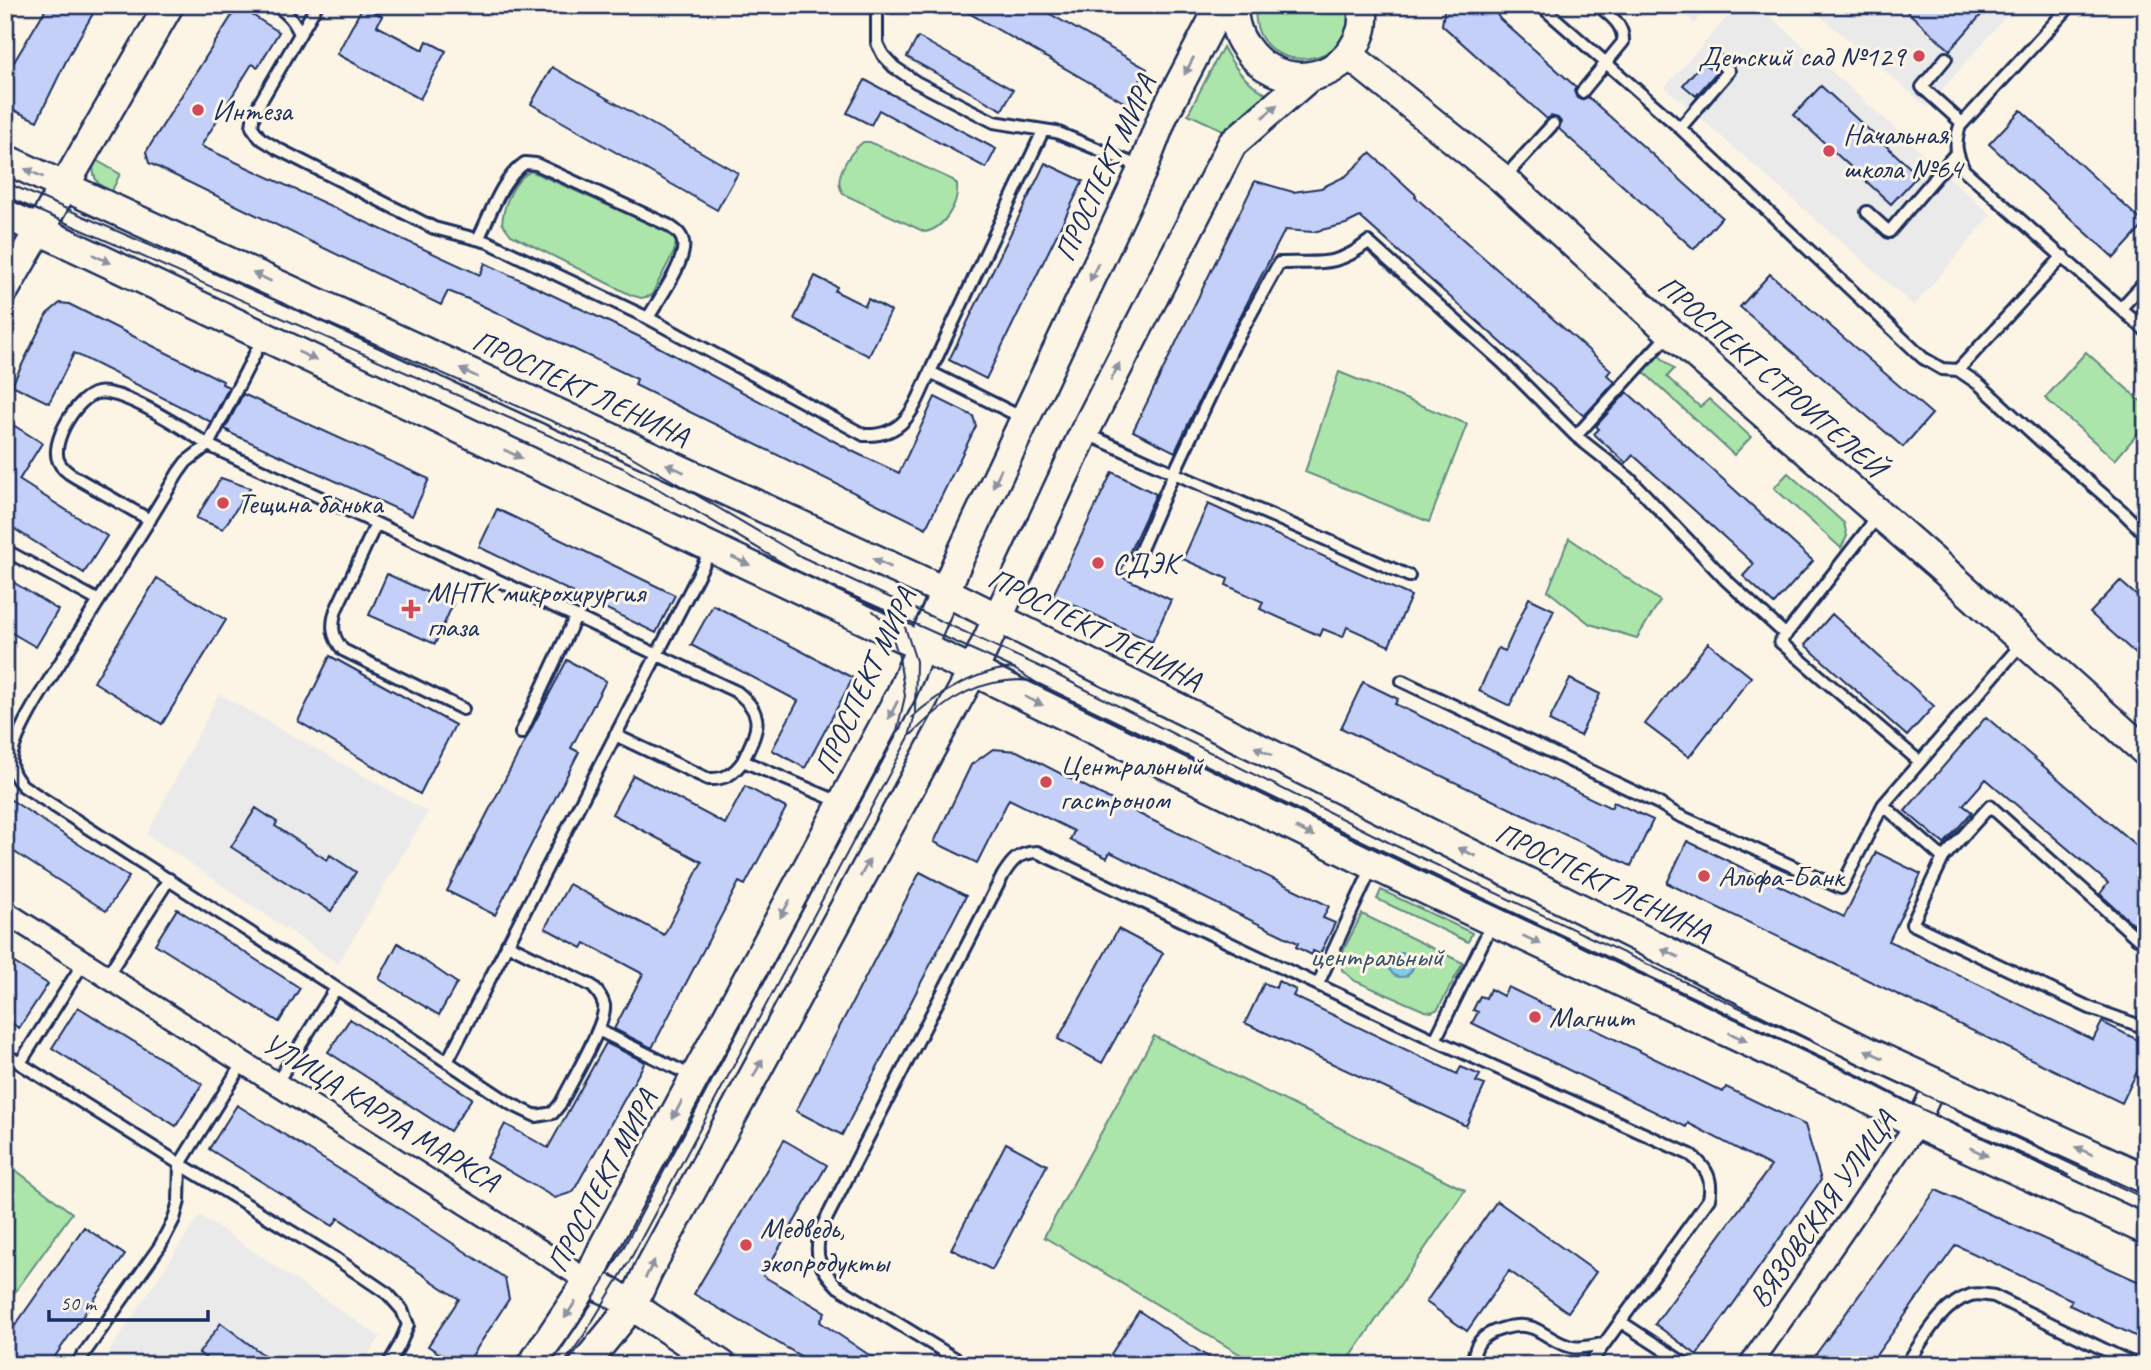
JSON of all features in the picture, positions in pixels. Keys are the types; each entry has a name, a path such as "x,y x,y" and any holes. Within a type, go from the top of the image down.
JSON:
{"main road":[{"path":"5,289 169,5"},
{"name":"ПРОСПЕКТ МИРА","path":"532,1365 588,1281 605,1244 901,694 944,591 1143,168 1163,116 1221,5"},
{"path":"1232,5 1234,26 1245,47 1260,62 1286,75 1308,78"},
{"path":"584,1365 632,1306 668,1234 973,671 1084,433 1231,144 1308,78 1335,68 1349,55 1361,31 1363,5"},
{"name":"ПРОСПЕКТ СТРОИТЕЛЕЙ","path":"1349,55 1503,179 1670,332 2146,752"},
{"name":"ПРОСПЕКТ ЛЕНИНА","path":"5,159 944,591 1795,1015 2146,1179"},
{"path":"5,214 973,671 993,683 1853,1091 1917,1124 2146,1230"},
{"name":"УЛИЦА КАРЛА МАРКСА","path":"588,1281 601,1286 722,1365"}],"street":[{"name":"УЛИЦА КАРЛА МАРКСА","path":"5,912 588,1281"},
{"name":"ВЯЗОВСКАЯ УЛИЦА","path":"1750,1365 1917,1124 1936,1083"}],"lane":[{"path":"274,5 284,10 295,22 300,34"},
{"path":"317,5 254,113 252,127 260,138 434,228 478,239 648,318 864,435 890,433 902,423 917,400 1043,131"},
{"path":"877,5 877,43 883,55 894,67 916,82 993,122 1056,132 1143,168"},
{"path":"1540,5 1680,128 1923,358 1942,369 1958,370 2000,401 2146,535"},
{"path":"1582,92 1623,42 1624,33 1615,18 1598,5"},
{"path":"2071,5 1962,123 1955,140 1956,153 1964,170 2146,331"},
{"path":"1680,128 1729,71 1714,58"},
{"path":"1946,58 1922,87 1962,123"},
{"path":"1503,179 1553,124"},
{"path":"1867,212 1889,232 1956,153"},
{"path":"478,239 505,184 516,169 525,163 536,164 656,219 678,232 683,242 683,256 648,318"},
{"path":"1138,556 1234,345 1279,263 1327,263 1352,255 1367,242 1503,363 1576,436 1629,478 1726,580 1786,635"},
{"path":"1958,370 2063,256"},
{"path":"2121,308 2146,281"},
{"path":"1576,436 1670,332"},
{"path":"264,336 208,445 186,462 43,692 22,731 11,760 14,777 23,786 525,1112 546,1116 553,1113 561,1103 598,1030 604,1007 600,995 592,986 507,944"},
{"path":"930,372 1025,419"},
{"path":"150,520 75,477 59,462 57,443 74,410 82,400 96,393 119,395 168,419 208,445 737,692 752,704 757,722 754,737 743,761 736,771 718,780 708,779 615,735"},
{"path":"1084,433 1409,576"},
{"path":"1878,515 1780,642 1920,762"},
{"path":"376,524 336,610 332,624 337,642 343,650 463,709"},
{"path":"447,1062 712,548"},
{"path":"5,550 99,601"},
{"path":"521,733 575,618"},
{"path":"1402,681 1678,815 1841,888 1882,806 2023,642"},
{"path":"743,761 844,804"},
{"path":"1882,806 1943,858"},
{"path":"2146,928 2141,941 1990,806 1943,858 1912,923 2090,1008 2146,1028"},
{"path":"966,1365 838,1287 816,1258 817,1245 826,1218 1011,861 1022,853 1030,852 1056,860 1435,1040 1691,1155 1702,1164 1709,1173 1712,1186 1709,1199 1589,1365"},
{"path":"1318,984 1373,865"},
{"path":"107,976 169,879"},
{"path":"1435,1040 1493,922"},
{"path":"20,1063 84,962"},
{"path":"276,1084 336,988"},
{"path":"598,1030 695,1077"},
{"path":"5,1054 335,1258 388,1294 402,1310 408,1325 393,1363"},
{"path":"76,1365 160,1246 174,1219 179,1200 180,1164 242,1063"},
{"path":"1906,1365 1942,1315 1957,1302 1974,1294 1994,1296 2136,1365"},
{"path":"1621,1322 1687,1365"},
{"path":"1471,1365 1476,1346 1482,1338 1523,1325 1534,1328 1555,1343 1575,1348 1604,1344"}],"shaded area":[{"path":"1675,5 1710,5 1695,23"},
{"name":"Начальная школа №64","path":"1738,5 1758,5 1991,215 1914,306 1665,87"},
{"name":"Детский сад №129","path":"1807,5 2016,5 1927,107"},
{"path":"219,694 428,812 338,964 147,834"},
{"path":"200,1215 380,1337 361,1365 100,1365"}],"green space":[{"path":"1256,5 1348,5 1347,28 1337,45 1322,55 1303,59 1284,56 1268,46 1258,29"},
{"path":"1223,47 1244,77 1273,98 1225,131 1188,114"},
{"path":"863,142 870,142 953,180 957,185 956,200 944,221 925,232 845,195 841,189 840,175 847,160"},
{"path":"94,159 120,174 111,193 96,179"},
{"path":"531,171 668,232 676,242 674,252 651,296 641,298 631,295 511,235 502,223 505,208 514,186"},
{"path":"2086,352 2146,406 2146,424 2115,460 2045,398"},
{"path":"1656,353 1674,369 1667,377 1700,407 1709,399 1751,437 1734,455 1637,366"},
{"path":"1339,372 1467,424 1429,522 1305,472"},
{"path":"1788,473 1844,523 1847,536 1841,548 1774,488"},
{"path":"1569,538 1660,601 1637,638 1590,624 1548,591"},
{"path":"1381,890 1472,933 1468,942 1377,899"},
{"name":"центральный","path":"1362,914 1463,963 1438,1009 1425,1011 1355,981 1342,970 1342,953"},
{"path":"1154,1036 1465,1190 1345,1365 1258,1365 1044,1237"},
{"path":"5,1162 72,1213 5,1306"}],"water":[{"name":"центральный","path":"1401,953 1410,956 1413,965 1410,974 1401,977 1392,974 1389,965 1392,956"}],"building":[{"path":"48,5 98,5 69,55 37,121 5,106 5,58 14,62"},
{"path":"955,5 1034,5 1147,69 1127,104"},
{"path":"1445,5 1491,5 1500,19 1576,87 1574,91 1577,98 1581,100 1588,97 1722,217 1694,249 1559,129 1561,122 1558,118 1551,116 1547,119 1442,25"},
{"path":"1900,5 1990,5 1950,50"},
{"path":"238,6 279,32 258,67 252,64 201,146 480,275 485,263 640,337 856,453 899,473 935,397 973,416 976,426 926,528 635,385 637,379 468,299 448,291 441,305 149,163 146,152"},
{"path":"363,6 382,16 377,26 423,50 427,41 446,51 420,99 337,54"},
{"path":"918,37 1013,90 1002,110 907,57"},
{"path":"1703,62 1716,73 1696,96 1683,85"},
{"path":"552,67 738,173 717,210 531,104"},
{"path":"865,80 996,149 986,168 879,110 871,125 847,113"},
{"path":"1821,86 1918,175 1891,204 1794,115"},
{"path":"2021,110 2145,224 2114,258 1989,144"},
{"path":"1370,153 1416,195 1415,197 1611,370 1607,375 1615,382 1584,416 1360,217 1346,224 1313,232 1285,230 1227,342 1175,452 1133,431 1255,181 1293,192 1321,188 1346,176"},
{"path":"1045,163 1083,181 986,379 949,360"},
{"path":"1770,274 1932,414 1903,447 1740,307"},
{"path":"815,276 837,287 835,291 865,306 868,299 891,311 869,356 794,319"},
{"path":"60,303 69,304 223,381 222,384 229,387 211,422 74,353 49,403 12,385 47,314"},
{"path":"1627,392 1813,561 1774,604 1743,576 1754,564 1633,455 1626,463 1594,434 1599,429 1596,426"},
{"path":"243,394 429,479 412,516 228,432 225,429"},
{"path":"5,420 42,443 19,480 107,536 84,573 5,523"},
{"path":"1112,472 1156,494 1119,575 1171,600 1152,642 1053,595"},
{"name":"Тещина банька","path":"221,478 250,488 223,529 196,518"},
{"path":"1208,504 1411,596 1389,646 1347,627 1343,637 1323,629 1320,636 1260,609 1263,602 1226,585 1228,579 1183,559"},
{"path":"497,509 675,595 656,633 479,547"},
{"name":"МНТК микрохирургия глаза","path":"387,574 453,604 435,644 369,615"},
{"path":"5,577 58,610 36,647 5,629"},
{"path":"157,578 226,620 162,724 94,682"},
{"path":"2120,581 2146,604 2146,663 2090,613"},
{"path":"1529,598 1554,610 1510,706 1479,691 1498,648 1505,651"},
{"path":"713,605 853,678 805,768 772,750 798,701 691,645"},
{"path":"1832,614 1934,706 1907,736 1805,645"},
{"path":"1708,643 1751,677 1689,757 1645,724"},
{"path":"330,656 455,725 420,794 298,721"},
{"path":"567,660 606,681 571,748 579,752 495,915 447,891"},
{"path":"1570,679 1600,694 1580,736 1549,721"},
{"path":"1363,682 1398,699 1395,704 1611,808 1614,802 1653,820 1631,866 1341,728"},
{"path":"1986,717 2146,854 2146,910 2133,924 2100,894 2108,883 1986,779 1963,805 1972,812 1944,844 1905,811"},
{"path":"993,749 1017,751 1131,810 1329,906 1323,918 1335,923 1320,954 1313,951 1312,955 1296,947 1298,943 1110,852 1107,858 1070,840 1074,831 1009,799 977,863 934,842 971,765"},
{"path":"633,775 725,824 745,786 786,808 745,885 739,882 652,1048 614,1029 643,974 585,943 582,948 545,928 569,884 664,935 702,862 612,814"},
{"path":"5,796 129,877 106,911 5,846"},
{"path":"256,808 277,822 275,826 327,860 330,855 356,872 331,911 231,847"},
{"path":"1687,841 1844,917 1876,852 1921,874 1889,941 2093,1040 2102,1022 2146,1044 2146,1053 2122,1103 1667,883"},
{"path":"920,872 966,896 842,1135 796,1111"},
{"path":"177,909 300,988 279,1022 155,944"},
{"path":"1118,929 1163,953 1102,1063 1058,1039"},
{"path":"398,943 457,983 439,1015 379,979"},
{"path":"5,957 48,984 19,1028 5,1019"},
{"path":"1278,981 1296,990 1293,996 1457,1074 1461,1067 1480,1075 1476,1082 1485,1085 1466,1126 1245,1023 1264,983 1276,988"},
{"path":"1508,987 1723,1092 1726,1087 1805,1125 1821,1180 1697,1355 1655,1324 1771,1166 1688,1123 1686,1127 1472,1023 1478,1012 1473,1010 1480,996 1486,998 1490,989 1503,996"},
{"path":"78,1007 202,1084 176,1126 52,1048"},
{"path":"350,1019 472,1098 450,1131 328,1052"},
{"path":"606,1043 645,1062 573,1192 555,1198 487,1158 505,1124 548,1148"},
{"path":"237,1105 505,1278 509,1299 466,1365 457,1365 428,1346 459,1299 338,1218 333,1226 209,1149"},
{"path":"784,1140 827,1165 763,1276 825,1312 820,1322 884,1365 816,1365 694,1294"},
{"path":"1006,1143 1047,1165 992,1270 951,1249"},
{"path":"1936,1190 2146,1285 2146,1341 2069,1305 2072,1300 1956,1245 1869,1365 1808,1365"},
{"path":"1497,1201 1596,1272 1568,1312 1509,1271 1467,1331 1426,1302"},
{"path":"84,1227 125,1255 49,1365 5,1365 5,1340"},
{"path":"1139,1311 1220,1365 1127,1365 1111,1354"},
{"path":"221,1323 277,1365 214,1365 199,1353"}],"tram line":[{"path":"5,182 627,454 800,556 1047,670 1394,845 2146,1199"},
{"path":"5,196 623,468 793,569 1011,667 1037,683 1379,849 1860,1076 1924,1110 2069,1175"},
{"path":"548,1365 576,1327 620,1254 897,731 905,696 899,657 888,624 873,611"},
{"path":"563,1365 630,1260 909,737 915,714 916,661 899,615"},
{"path":"912,717 934,699 960,684 1001,669 1015,668"},
{"path":"911,735 932,715 966,692 992,683 1024,680 1034,682"}],"place":[{"name":"Детский сад №129","path":"1919,56"},
{"name":"Интеза","path":"198,110"},
{"name":"Начальная школа №64","path":"1829,151"},
{"name":"Тещина банька","path":"223,503"},
{"name":"СДЭК","path":"1098,563"},
{"name":"МНТК микрохирургия глаза","path":"411,609"},
{"name":"Центральный гастроном","path":"1046,782"},
{"name":"Альфа-Банк","path":"1704,876"},
{"name":"Магнит","path":"1535,1017"},
{"name":"Медведь, экопродукты","path":"746,1245"}]}
